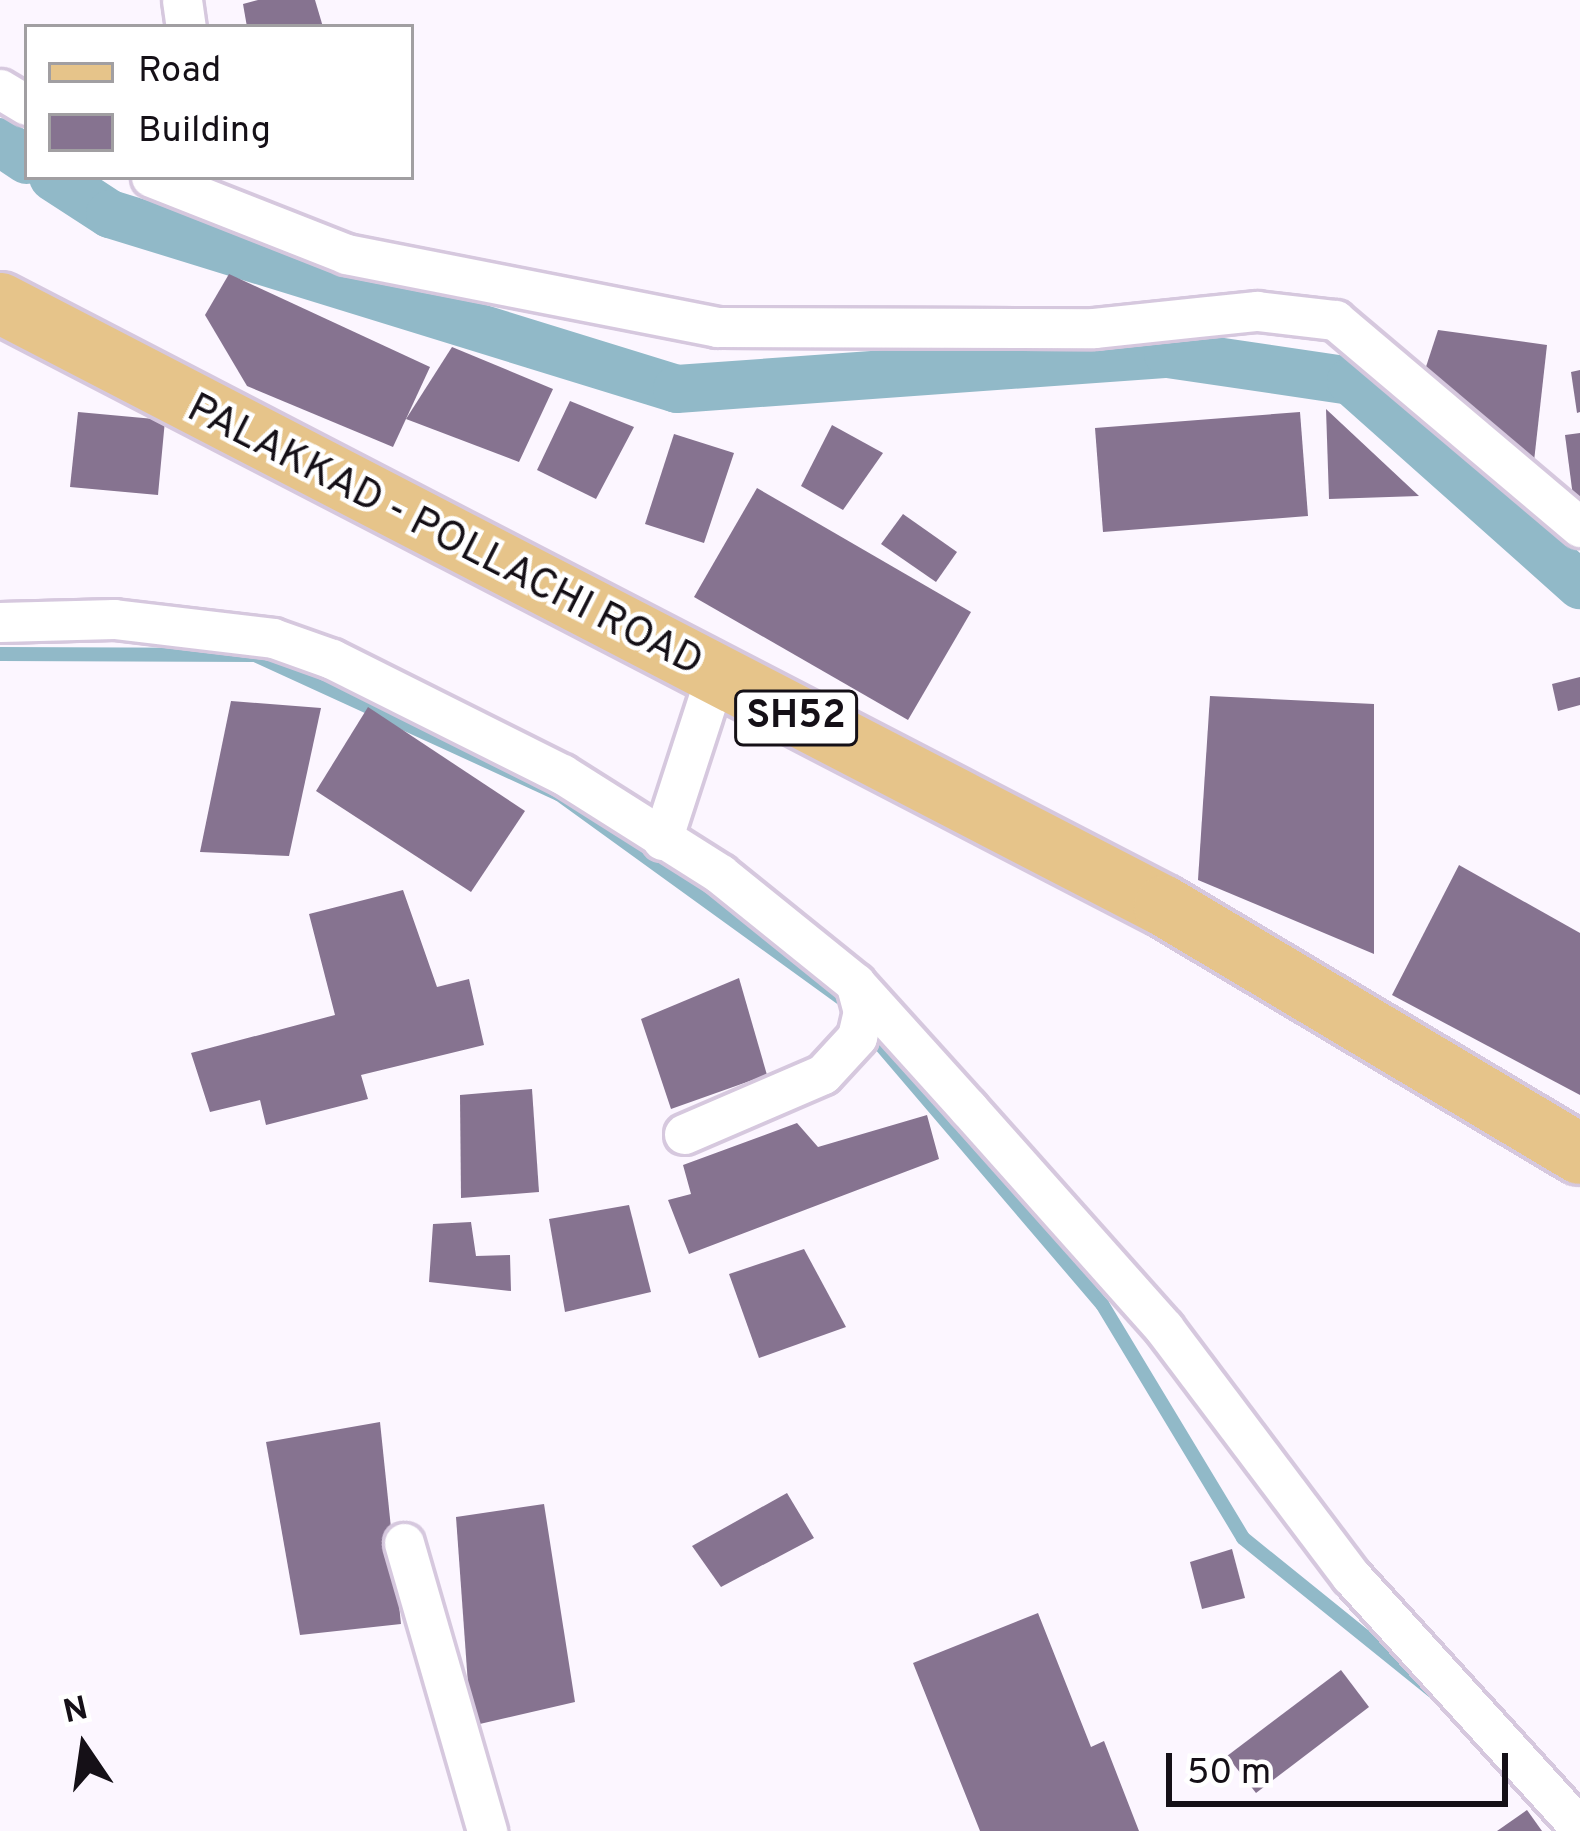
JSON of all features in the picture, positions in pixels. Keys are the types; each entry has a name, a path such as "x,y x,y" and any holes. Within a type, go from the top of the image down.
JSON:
{"main road":[{"name":"PALAKKAD - POLLACHI ROAD","path":"0,303 1164,906 1580,1154"}],"street":[{"path":"191,184 346,254 717,327 1094,328 1257,311 1335,320 1580,527"},
{"path":"0,622 114,619 273,638 562,773 720,874 855,983 1164,1328 1351,1576 1580,1828"},
{"path":"662,840 715,677"},
{"path":"684,1135 823,1074 857,1037 862,1012 855,983"},
{"path":"404,1544 487,1831"}],"building":[{"path":"315,0 322,24 246,24 243,4"},
{"path":"229,274 430,367 393,447 247,386 205,315"},
{"path":"1438,330 1547,345 1532,479 1422,379"},
{"path":"452,347 553,389 519,462 406,419"},
{"path":"1580,370 1580,412 1577,413 1571,372"},
{"path":"570,401 634,427 596,499 537,470"},
{"path":"1326,409 1419,496 1329,499"},
{"path":"78,412 165,420 158,495 70,487"},
{"path":"1300,412 1308,516 1103,532 1095,428"},
{"path":"832,425 883,453 843,510 801,486"},
{"path":"1580,433 1580,526 1577,527 1565,435"},
{"path":"674,434 734,453 704,543 645,524"},
{"path":"757,488 971,612 908,720 694,597"},
{"path":"903,514 957,552 936,582 881,544"},
{"path":"1580,677 1580,705 1558,711 1552,684"},
{"path":"1210,696 1374,704 1374,954 1198,880"},
{"path":"231,701 321,708 289,856 200,852"},
{"path":"368,707 525,811 471,892 316,791"},
{"path":"1459,865 1580,933 1580,1095 1392,995"},
{"path":"403,890 437,987 469,979 484,1045 361,1075 368,1099 266,1125 260,1100 210,1112 191,1053 335,1015 309,914"},
{"path":"739,978 767,1075 671,1109 641,1019"},
{"path":"532,1089 539,1192 461,1198 460,1095"},
{"path":"927,1115 939,1159 689,1254 668,1200 691,1194 683,1165 797,1123 818,1147"},
{"path":"629,1205 651,1292 565,1312 549,1219"},
{"path":"471,1222 476,1256 510,1255 511,1291 429,1282 433,1224"},
{"path":"804,1249 846,1327 759,1358 729,1274"},
{"path":"380,1422 401,1624 300,1635 266,1442"},
{"path":"787,1493 814,1538 721,1587 692,1546"},
{"path":"544,1504 575,1702 471,1726 456,1517"},
{"path":"1232,1549 1245,1598 1202,1609 1190,1562"},
{"path":"1038,1613 1091,1747 1104,1741 1139,1831 980,1831 913,1663"},
{"path":"1341,1670 1369,1707 1256,1793 1227,1756"},
{"path":"1527,1810 1542,1831 1497,1831"}],"waterway":[{"path":"0,142 24,158"},
{"path":"58,180 110,214 677,389 1168,354 1351,381 1580,585"},
{"path":"0,654 255,655 559,794 842,999"},
{"path":"873,1036 1102,1304 1243,1538 1434,1692"}]}
